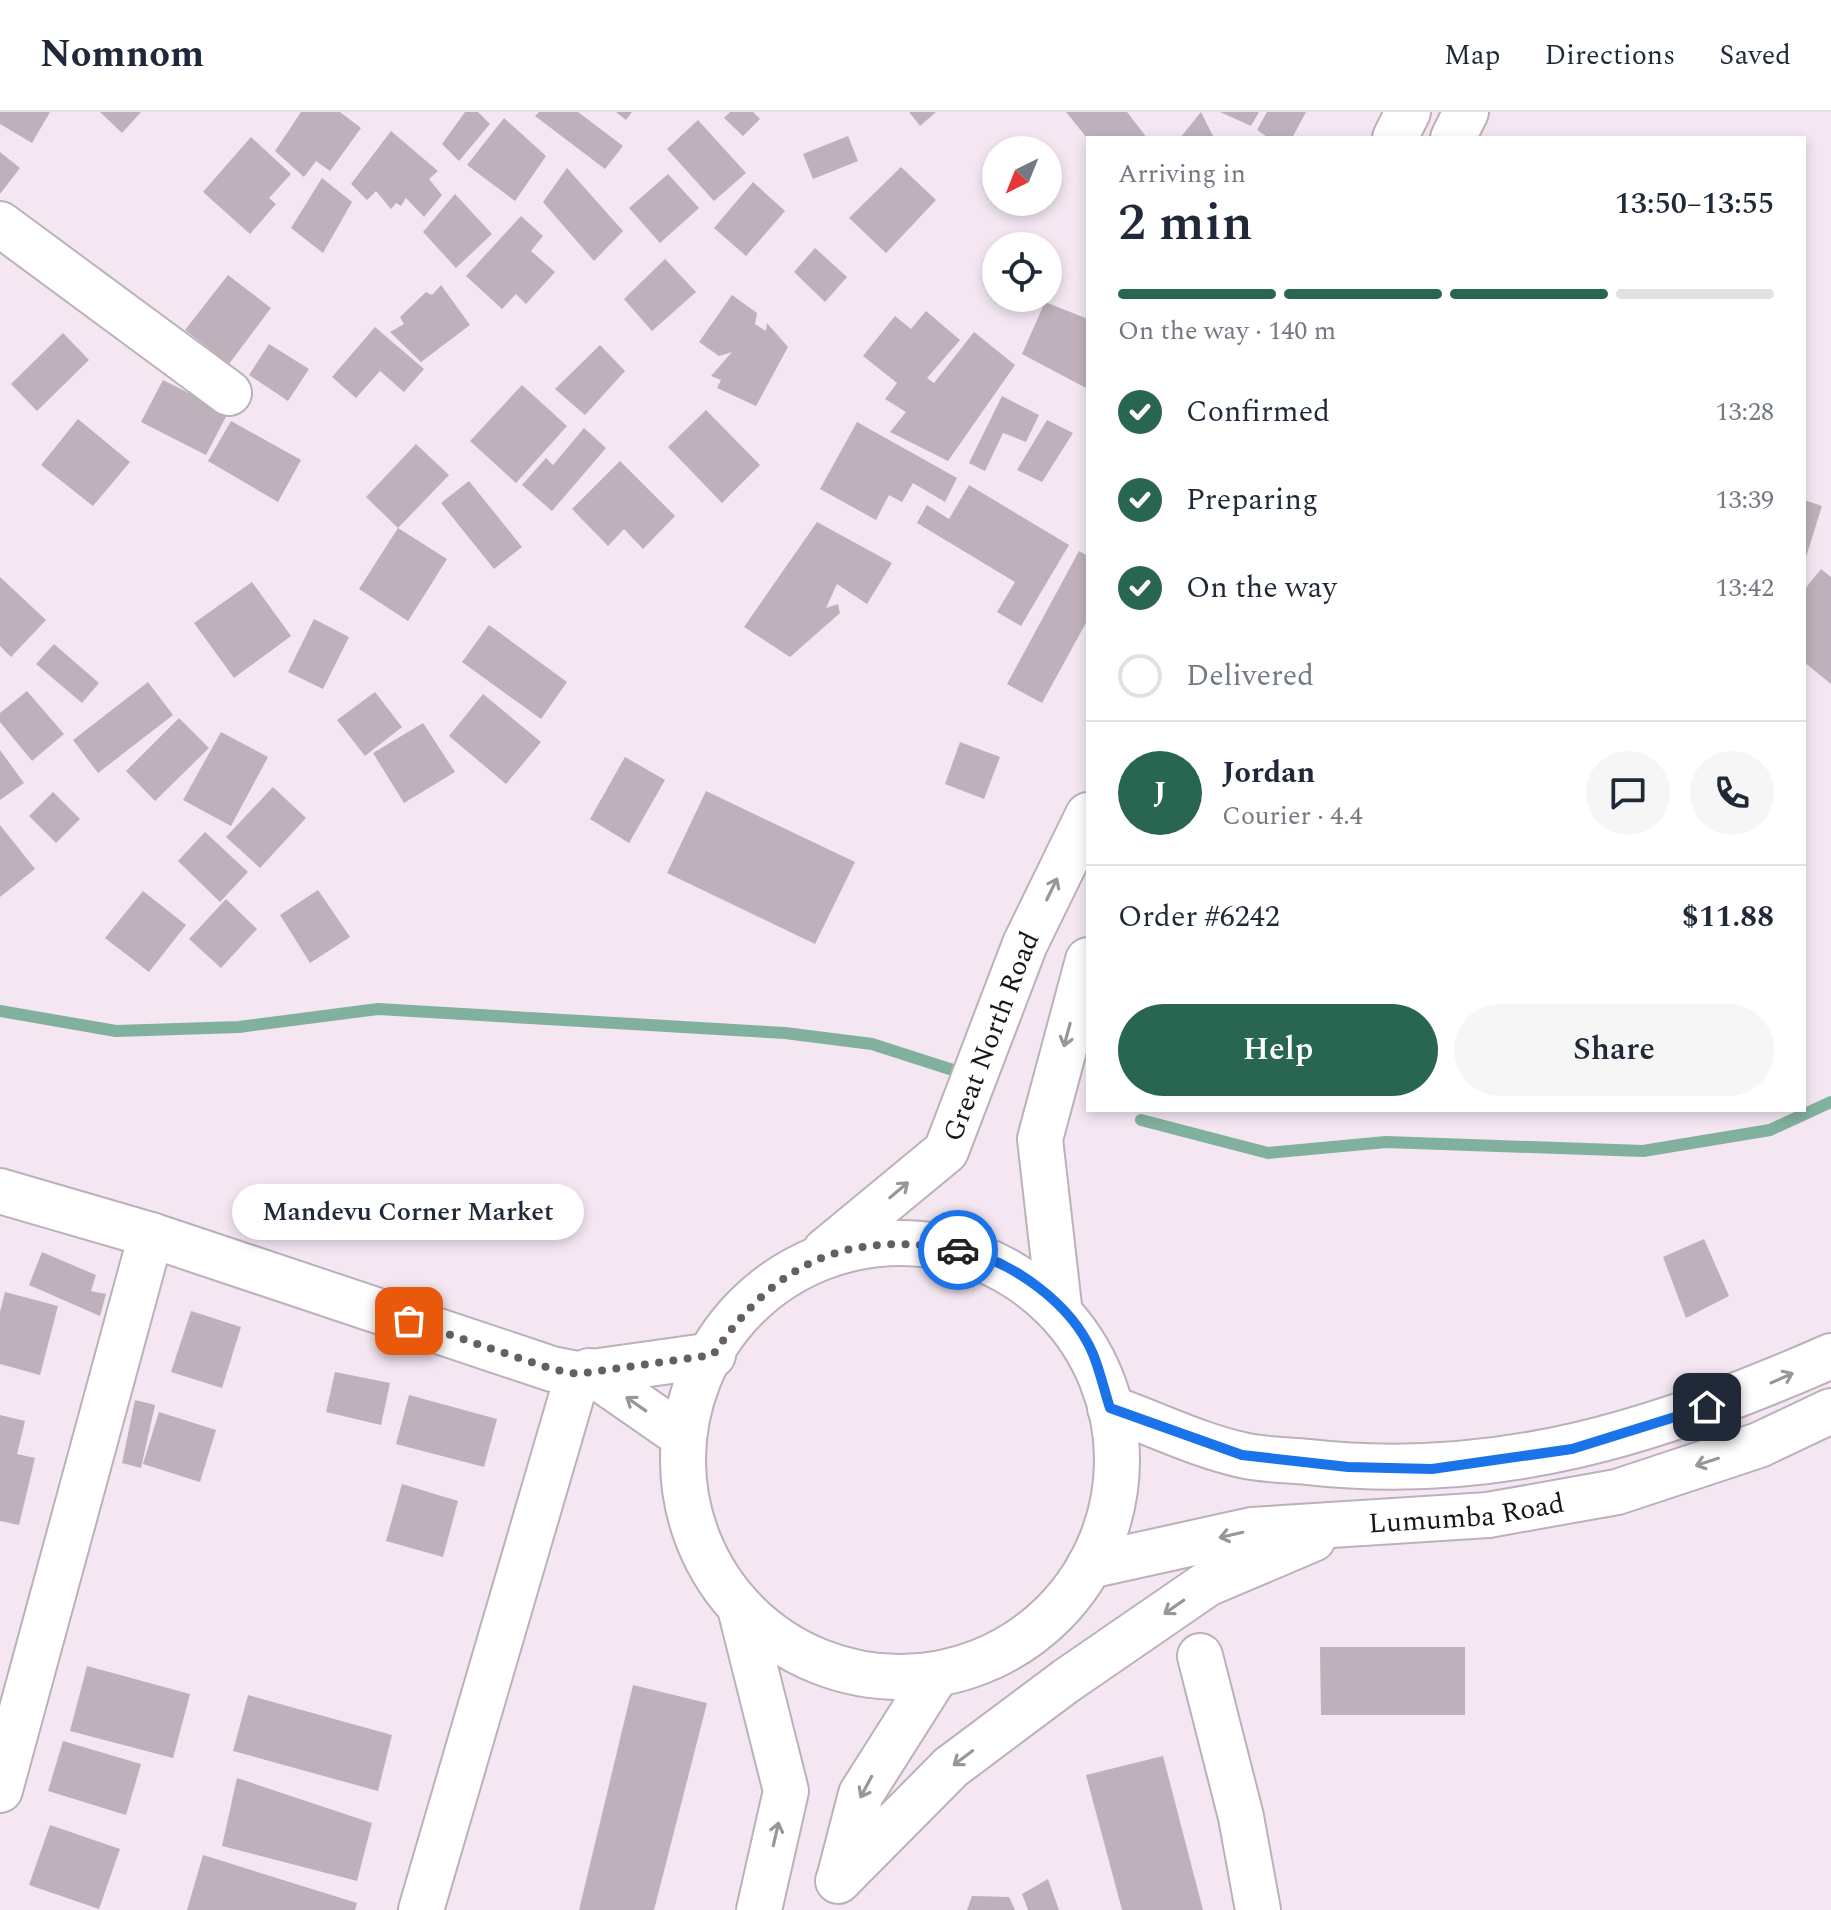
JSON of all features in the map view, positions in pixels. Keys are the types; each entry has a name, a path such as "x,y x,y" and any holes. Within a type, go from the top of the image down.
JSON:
{"main road":[{"path":"1396,136 1408,112"},
{"path":"1454,136 1466,112"},
{"path":"0,224 229,393"},
{"name":"Great North Road","path":"741,1612 709,1568 693,1531 685,1492 684,1437 697,1380 747,1309 817,1257 946,1151 1025,944 1086,819"},
{"path":"1059,1306 1040,1139 1086,967"},
{"path":"0,1191 151,1235 552,1369 584,1372 713,1355"},
{"path":"0,1790 151,1235"},
{"path":"741,1612 767,1635 797,1654 830,1668 877,1676 937,1674 983,1660 1025,1637 1061,1605 1089,1566 1107,1523 1116,1477 1110,1408 1092,1353 1059,1306 1018,1274 972,1252 918,1243 867,1244 817,1257"},
{"name":"Lumumba Road","path":"1110,1408 1242,1455 1348,1467 1432,1469 1572,1449 1734,1399 1831,1356"},
{"path":"584,1372 684,1437"},
{"path":"421,1910 584,1372"},
{"name":"Lumumba Road","path":"1089,1566 1252,1530 1488,1515 1617,1492 1759,1445 1831,1411"},
{"path":"834,1896 951,1767 1066,1681 1207,1584 1345,1526"},
{"path":"741,1612 786,1791 759,1910"},
{"path":"1200,1656 1241,1817 1258,1910"},
{"path":"834,1896 861,1794 937,1674"}],"building":[{"path":"0,112 50,112 32,143 0,124"},
{"path":"100,112 141,112 122,133"},
{"path":"301,112 340,112 361,128 330,171 316,161 304,177 275,151"},
{"path":"465,112 478,112 490,124 459,161 442,144"},
{"path":"539,112 578,112 623,146 605,169 535,116"},
{"path":"616,112 632,112 626,120"},
{"path":"730,112 753,112 760,119 743,136 724,118"},
{"path":"909,112 936,112 920,126"},
{"path":"1066,112 1127,112 1145,136 1086,136"},
{"path":"1201,112 1213,136 1182,136"},
{"path":"1220,112 1259,112 1251,126"},
{"path":"1267,112 1306,112 1293,136 1266,136 1257,130"},
{"path":"504,118 546,156 515,201 467,165"},
{"path":"698,120 746,173 714,201 667,149"},
{"path":"391,131 438,171 429,179 442,195 424,217 406,198 401,206 396,203 391,209 376,191 367,200 351,184"},
{"path":"848,136 858,161 813,179 803,154"},
{"path":"251,137 291,174 269,198 276,204 250,234 203,192"},
{"path":"0,152 20,168 0,194"},
{"path":"901,167 936,200 886,253 849,218"},
{"path":"567,168 623,231 594,261 543,202"},
{"path":"668,174 699,208 660,243 629,208"},
{"path":"322,178 352,202 323,253 291,228"},
{"path":"753,182 785,211 746,256 714,228"},
{"path":"455,194 492,234 456,268 423,232"},
{"path":"521,216 543,236 531,251 555,272 526,304 516,294 502,309 466,276"},
{"path":"815,248 847,277 825,302 794,272"},
{"path":"665,259 696,292 652,331 624,299"},
{"path":"228,275 271,308 229,364 185,330"},
{"path":"441,285 470,325 421,362 390,332 404,324 400,317 426,292 432,295"},
{"path":"732,295 757,313 755,324 766,331 767,323 788,347 756,406 717,388 721,380 711,376 732,352 719,356 699,342"},
{"path":"1062,309 1086,318 1086,388 1022,354 1041,312 1062,312"},
{"path":"926,311 960,340 927,378 934,383 974,332 1015,365 948,461 890,432 906,412 885,399 897,383 863,356 895,316 911,329"},
{"path":"375,327 424,369 404,392 380,371 356,398 332,377"},
{"path":"63,333 89,360 37,411 11,384"},
{"path":"269,344 309,369 288,401 249,375"},
{"path":"600,345 625,371 585,415 555,389"},
{"path":"163,380 228,413 206,455 141,422"},
{"path":"522,385 567,426 516,483 470,441"},
{"path":"1002,396 1039,415 1026,442 1003,433 985,471 969,463"},
{"path":"706,410 760,465 722,503 668,447"},
{"path":"78,419 130,462 93,506 41,465"},
{"path":"1047,420 1073,433 1042,482 1017,470"},
{"path":"231,421 301,460 278,502 208,461"},
{"path":"857,422 957,478 945,502 913,483 902,502 889,495 876,520 820,489"},
{"path":"584,428 606,448 552,511 522,485 546,458 553,465"},
{"path":"416,444 449,475 398,528 366,497"},
{"path":"620,461 675,516 643,549 624,529 608,546 572,509"},
{"path":"469,481 522,547 494,569 441,503"},
{"path":"969,485 1069,545 1021,626 997,612 1015,582 917,523 927,505 949,519"},
{"path":"1806,501 1822,506 1806,557"},
{"path":"817,522 892,563 867,604 837,584 826,608 838,604 840,613 790,657 744,627"},
{"path":"398,528 447,559 408,621 359,589"},
{"path":"1079,551 1086,555 1086,623 1042,703 1007,684"},
{"path":"1821,569 1831,577 1831,684 1806,664 1806,588"},
{"path":"0,577 46,620 11,657 0,646"},
{"path":"252,582 291,636 234,678 194,623"},
{"path":"314,619 349,637 323,689 288,672"},
{"path":"489,625 567,682 541,719 462,662"},
{"path":"54,644 99,683 82,703 36,664"},
{"path":"148,682 173,715 98,773 73,740"},
{"path":"27,691 64,734 32,761 0,722 0,713"},
{"path":"375,692 402,727 365,756 337,720"},
{"path":"483,694 541,742 506,784 449,736"},
{"path":"179,718 209,748 155,801 126,771"},
{"path":"423,723 455,772 404,803 373,753"},
{"path":"221,732 268,757 231,826 183,800"},
{"path":"960,742 1000,757 984,799 945,784"},
{"path":"0,750 24,783 0,800"},
{"path":"625,757 665,780 629,843 590,819"},
{"path":"273,787 306,818 260,868 226,837"},
{"path":"706,791 855,862 815,944 667,873"},
{"path":"53,792 80,819 56,843 29,816"},
{"path":"0,825 35,869 0,897"},
{"path":"205,832 248,872 220,902 178,861"},
{"path":"318,890 350,937 310,963 280,915"},
{"path":"143,891 186,925 149,972 105,938"},
{"path":"226,899 257,929 221,968 189,939"},
{"path":"1704,1239 1729,1296 1686,1318 1663,1257"},
{"path":"42,1252 96,1275 91,1291 106,1294 100,1316 29,1285"},
{"path":"5,1292 58,1306 40,1375 0,1364 0,1312"},
{"path":"191,1311 241,1327 222,1388 171,1372"},
{"path":"335,1372 390,1383 381,1425 326,1412"},
{"path":"409,1395 497,1419 484,1467 396,1444"},
{"path":"135,1400 155,1405 141,1468 122,1463"},
{"path":"159,1412 216,1430 200,1482 143,1464"},
{"path":"0,1415 25,1421 17,1454 35,1458 19,1525 0,1521"},
{"path":"402,1484 458,1501 443,1557 386,1541"},
{"path":"1320,1647 1465,1647 1465,1715 1321,1715"},
{"path":"87,1666 190,1694 173,1758 70,1731"},
{"path":"633,1685 707,1703 654,1910 579,1910"},
{"path":"248,1695 392,1735 378,1791 233,1751"},
{"path":"63,1741 141,1764 126,1815 48,1791"},
{"path":"1163,1756 1203,1910 1122,1910 1086,1775"},
{"path":"237,1778 372,1823 357,1881 222,1846"},
{"path":"50,1825 120,1849 99,1909 29,1885"},
{"path":"203,1855 357,1903 355,1910 187,1910"},
{"path":"1048,1879 1059,1910 1028,1910 1022,1894"},
{"path":"972,1896 1009,1897 1015,1910 967,1910"}],"waterway":[{"path":"0,1011 116,1031 239,1027 378,1009 785,1033 872,1044 956,1071"},
{"path":"1141,1120 1268,1153 1386,1142 1643,1151 1770,1130 1831,1102"}],"way so far":[{"path":"409,1321 552,1369 578,1374 713,1355 747,1309 817,1257 867,1244 918,1243 958,1250"}],"place":[{"name":"Mandevu Corner Market","path":"409,1321"}],"route":[{"path":"958,1250 972,1252 1018,1274 1059,1306 1092,1353 1110,1408 1242,1455 1348,1467 1432,1469 1572,1449 1707,1407"}]}
